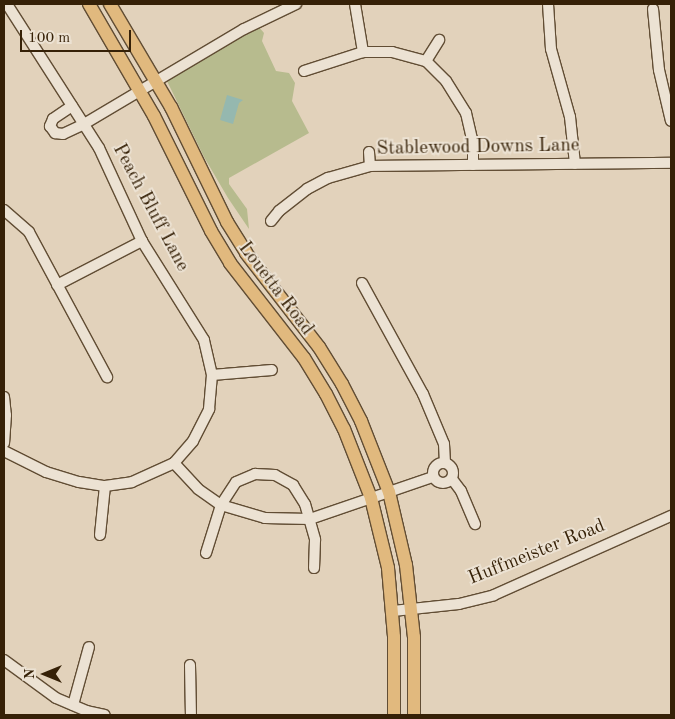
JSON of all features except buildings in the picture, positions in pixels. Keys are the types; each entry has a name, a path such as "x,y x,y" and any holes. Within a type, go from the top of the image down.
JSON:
{"main road":[{"name":"Louetta Road","path":"89,4 140,90 211,231 230,263 304,358 344,429 371,498 388,568 393,611"},
{"name":"Louetta Road","path":"110,4 157,81 227,222 246,253 319,347 342,384 361,421 389,492 406,565 412,609"},
{"path":"211,231 227,222"},
{"path":"304,358 319,347"},
{"path":"412,609 414,715"},
{"path":"393,611 394,715"}],"street":[{"name":"Peach Bluff Lane","path":"7,4 99,148 142,241 204,340 212,375 209,409 193,441 174,463"},
{"path":"72,106 52,119 50,126 55,133 63,134 84,124 282,7 296,4"},
{"path":"355,4 362,52"},
{"path":"548,4 550,49 570,117 575,164"},
{"path":"654,8 659,70 671,120"},
{"path":"426,62 439,40"},
{"path":"304,71 362,52 392,52 426,62 446,81 466,112 473,144 474,165"},
{"path":"369,152 370,166"},
{"name":"Stablewood Downs Lane","path":"271,220 279,210 307,189 328,178 370,166 671,164"},
{"path":"4,210 29,232 107,377"},
{"path":"57,284 142,241"},
{"path":"362,283 422,394 444,444 445,463"},
{"path":"212,375 272,370"},
{"path":"4,397 6,415 4,443"},
{"path":"4,451 46,472 79,482 105,486 132,482 174,463 198,489 221,504 265,518 310,519 433,477"},
{"path":"433,477 436,465 445,463 453,469 452,479 462,491 475,524"},
{"path":"206,553 221,504 236,482 255,474 275,475 293,485 305,504 315,540 314,568"},
{"path":"433,477 443,484 452,479"},
{"path":"100,535 105,486"},
{"name":"Huffmeister Road","path":"393,611 459,604 494,595 671,516"},
{"path":"73,705 89,647"},
{"path":"4,660 56,698 105,715"},
{"path":"190,665 191,715"}],"green space":[{"path":"258,26 264,33 262,41 276,71 289,73 295,83 292,101 309,133 229,178 229,184 247,209 249,229 204,157 166,79"}],"water":[{"path":"227,95 243,100 239,103 233,124 220,120"}]}
